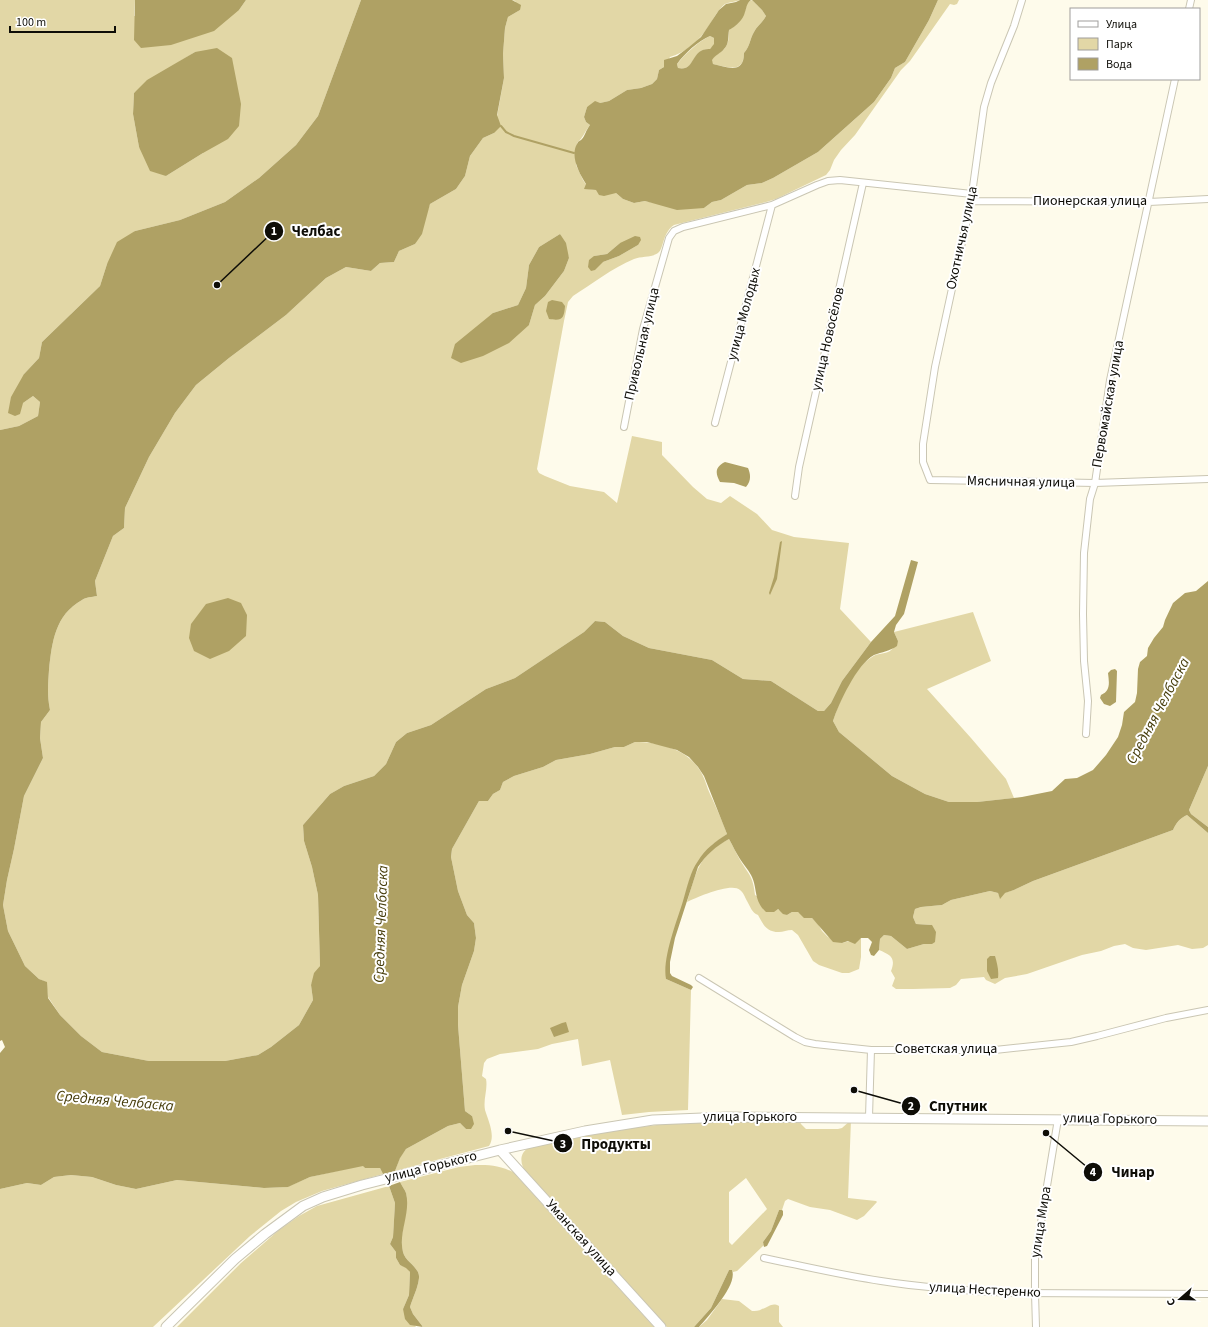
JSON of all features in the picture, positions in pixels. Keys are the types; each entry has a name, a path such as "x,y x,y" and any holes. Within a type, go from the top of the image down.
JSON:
{"main road":[{"name":"улица Горького","path":"166,1327 235,1259 284,1219 303,1206 323,1197 385,1179 500,1150 585,1131 659,1120 727,1117 1058,1118 1208,1121"},
{"name":"Уманская улица","path":"500,1150 661,1327"}],"street":[{"name":"Охотничья улица","path":"930,480 923,462 923,444 935,367 971,201 984,107 991,83 1014,26 1022,0"},
{"name":"Первомайская улица","path":"1086,734 1088,701 1084,653 1083,614 1084,560 1090,499 1095,483 1110,380 1175,80"},
{"path":"772,205 806,189 828,181 840,180 972,194"},
{"name":"улица Новосёлов","path":"795,496 799,466 863,183"},
{"name":"Пионерская улица","path":"971,201 1149,202 1208,199"},
{"name":"Привольная улица","path":"624,428 642,329 669,238 678,228 772,205"},
{"name":"улица Молодых","path":"715,423 772,205"},
{"name":"Мясничная улица","path":"930,480 1095,483 1208,479"},
{"name":"Советская улица","path":"699,978 805,1042 871,1050 995,1050 1063,1043 1097,1036 1166,1018 1208,1010"},
{"path":"869,1118 871,1050"},
{"name":"улица Мира","path":"1036,1327 1035,1258 1058,1118"},
{"name":"улица Нестеренко","path":"764,1258 882,1282 986,1292 1208,1294"}],"green space":[{"path":"0,0 135,0 134,16 239,10 246,0 361,0 318,116 296,145 259,178 225,202 180,220 135,231 107,264 100,286 42,342 39,358 24,374 23,403 33,396 40,402 38,416 19,426 0,430","holes":["195,52 203,153 166,176 139,147 133,114 134,93"]},
{"path":"512,0 740,0 727,3 722,6 705,32 687,49 670,57 664,67 659,70 657,79 652,84 641,88 627,90 609,101 587,107 584,117 586,122 590,125 577,143 576,165 589,189 616,193 623,199 634,203 645,201 659,204 704,208 712,202 721,200 747,185 762,183 773,178 818,152 874,102 891,78 895,68 905,62 929,20 938,0 959,0 957,4 950,4 855,135 841,150 826,175 776,199 674,225 667,232 658,253 652,256 637,258 610,271 573,296 568,302 564,321 537,469 539,473 570,486 604,492 617,503 632,436 662,442 662,455 693,487 707,499 721,503 730,496 757,514 772,530 794,537 849,543 840,609 871,642 842,681 831,703 824,711 818,711 771,681 743,679 712,660 649,648 623,636 605,622 595,621 584,632 515,678 486,689 431,725 407,733 396,742 386,764 374,776 344,786 330,794 303,825 304,841 312,867 318,895 320,966 311,985 313,1000 299,1025 271,1047 258,1055 225,1061 149,1061 102,1052 81,1036 60,1015 48,997 46,982 39,979 25,966 8,931 3,905 24,796 43,758 40,738 41,722 50,710 48,695 49,670 56,630 60,621 73,606 85,598 97,596 95,581 113,536 124,528 125,508 149,457 175,413 196,385 286,315 326,278 346,267 371,271 380,263 394,262 399,251 415,244 430,204 456,189 465,176 470,156 483,138 494,133 504,78 503,54 505,28 508,17 520,10 515,1","holes":["560,234 569,258 564,271 545,296 535,305 529,325 493,313 518,305 526,288 529,265 539,247","620,243 638,245 619,256 603,262 594,256 607,254"]},
{"path":"752,0 766,16 754,32 744,53 741,64 734,68 713,64 711,60 727,45 729,30 739,22 745,11 747,3"},
{"path":"710,36 714,38 714,45 710,49 700,52 688,67 678,68 677,64 684,56"},
{"path":"973,612 991,661 927,689 1006,779 1014,798 977,802 949,802 925,794 892,776 839,732 833,721 843,695 859,669 872,657 890,651 898,641 894,632"},
{"path":"635,742 645,742 674,749 691,760 698,767 727,834 712,845 691,875 666,967 666,979 691,990 688,1110 622,1115 610,1060 582,1066 578,1039 552,1044 538,1049 500,1054 487,1059 484,1063 482,1076 486,1079 485,1110 492,1133 489,1146 395,1171 400,1157 406,1149 448,1126 460,1123 466,1129 472,1116 465,1111 458,1025 458,1007 462,985 474,951 476,938 474,923 467,915 458,891 451,857 452,849 479,801 488,801 493,794 500,790 503,782 514,776 543,767 556,760 590,754 615,747 624,747"},
{"path":"1208,766 1208,827 1191,814 1189,810"},
{"path":"1187,815 1208,833 1208,945 1203,948 1192,949 1178,945 1146,950 1133,948 1125,944 1082,955 1027,974 1005,978 995,984 986,980 984,977 961,979 956,985 950,988 896,989 892,986 895,978 891,971 893,960 889,955 879,950 880,939 884,935 891,936 907,949 924,944 932,944 932,925 916,924 913,917 915,909 942,905 951,900 990,891 998,893 1000,898 1004,893 1033,881 1173,830 1178,821"},
{"path":"729,839 750,876 755,895 787,915 792,912 798,912 812,918 828,937 842,943 861,938 861,957 859,969 849,973 842,973 819,965 813,961 798,935 792,930 775,932 768,929 758,915 751,909 742,892 736,888 714,891 687,902 696,873 705,857"},
{"path":"851,1120 848,1198 877,1202 864,1216 857,1220 830,1210 810,1207 788,1199 785,1201 782,1210 779,1210 771,1231 763,1242 764,1245 737,1271 733,1272 732,1270 729,1270 711,1308 694,1327 667,1327 526,1173 521,1160 523,1154 528,1148 603,1133 678,1123 739,1121 800,1122 806,1129 842,1128","holes":["746,1178 767,1209 732,1245 729,1242 729,1192"]},
{"path":"363,1165 365,1168 380,1168 383,1174 322,1191 296,1202 281,1211 250,1236 153,1327 0,1327 0,1189 27,1183 41,1185 54,1177 71,1175 92,1177 116,1185 136,1189 177,1180 264,1188 287,1187 310,1177"},
{"path":"475,1165 494,1166 513,1172 654,1327 423,1327 413,1314 410,1307 417,1289 419,1274 406,1259 403,1252 402,1238 407,1200 406,1193 400,1182 459,1167"},
{"path":"389,1186 395,1203 393,1237 390,1244 396,1252 396,1258 400,1265 406,1267 410,1272 409,1295 403,1309 416,1327 177,1327 241,1263 279,1230 299,1216 317,1206"},
{"path":"722,1299 739,1301 752,1311 777,1305 779,1306 779,1322 783,1327 699,1327 707,1320"}],"water":[{"path":"135,0 246,0 239,10 214,31 171,45 141,48 134,40"},
{"name":"Средняя Челбаска","path":"361,0 512,0 521,5 520,10 508,17 505,28 503,54 504,78 497,115 501,126 494,133 483,138 470,156 465,176 456,189 430,204 422,234 415,244 399,251 394,262 380,263 371,271 346,267 326,278 286,315 196,385 175,413 149,457 125,508 124,528 113,536 95,581 97,596 85,598 73,606 60,621 56,630 50,660 48,700 50,710 41,722 40,738 43,758 24,796 3,905 8,931 25,966 39,979 47,982 48,998 60,1015 81,1036 102,1052 149,1061 225,1061 258,1055 271,1047 299,1025 313,1000 311,985 314,973 320,966 318,895 312,867 304,841 303,825 330,794 344,786 374,776 386,764 396,742 407,733 431,725 486,689 515,678 584,632 595,621 605,622 623,636 649,648 712,660 743,679 771,681 818,711 824,711 831,703 842,681 871,642 895,616 911,560 918,562 904,614 896,625 894,632 898,641 897,646 874,655 861,667 849,685 833,721 839,732 892,776 925,794 949,802 977,802 1022,797 1052,791 1065,779 1077,778 1093,770 1106,755 1118,737 1124,712 1135,702 1140,662 1147,656 1148,648 1163,627 1173,603 1185,593 1196,591 1208,581 1208,766 1189,810 1191,814 1208,827 1208,833 1187,815 1178,821 1173,830 1033,881 1005,893 1000,899 998,893 990,891 951,900 942,905 915,909 913,917 916,924 932,925 936,932 935,942 932,944 924,944 907,949 891,936 884,935 880,939 879,950 874,956 871,955 869,950 872,942 868,938 861,938 855,944 848,941 842,943 833,942 812,918 804,918 798,912 792,912 787,915 783,914 778,909 774,912 766,912 759,903 751,875 729,839 712,851 698,867 675,938 670,962 670,973 672,976 691,985 693,987 691,990 666,979 665,970 668,950 695,865 707,849 727,834 704,776 689,757 677,750 647,742 635,742 624,747 615,747 590,754 556,760 543,767 514,776 503,782 500,790 493,794 488,801 479,801 452,849 451,857 458,891 467,915 474,923 476,938 474,951 462,985 458,1007 458,1025 465,1111 472,1116 474,1124 471,1129 466,1129 460,1123 448,1126 406,1149 400,1158 395,1171 383,1174 380,1168 365,1168 363,1166 310,1177 288,1187 264,1188 177,1180 136,1189 116,1185 92,1177 71,1175 54,1177 41,1185 27,1183 0,1189 0,1053 5,1047 2,1040 0,1041 0,430 19,426 38,416 40,402 33,396 23,403 20,414 15,416 8,413 11,397 24,374 39,358 42,342 100,286 107,264 117,242 135,231 180,220 225,202 259,178 296,145 318,116"},
{"path":"740,0 751,0 747,4 741,20 737,25 729,30 726,47 712,60 713,64 729,68 738,67 741,64 744,53 754,32 766,16 752,0 938,0 929,20 905,62 895,68 891,78 874,102 818,152 773,178 762,183 747,185 721,200 712,202 704,208 677,210 645,201 634,203 623,199 616,193 604,196 599,195 596,190 584,189 586,184 578,170 574,154 578,143 583,138 590,125 586,122 584,117 587,107 595,101 600,103 609,101 627,90 641,88 652,84 657,79 659,70 664,67 664,60 677,56 689,47 701,37 719,10 726,4","holes":["710,36 714,38 714,44 710,49 699,52 688,67 678,68 677,64 692,48"]},
{"path":"217,48 232,58 241,104 239,126 228,139 166,176 150,171 139,147 133,114 134,93 147,80 195,52"},
{"path":"560,234 566,243 569,258 564,271 545,296 535,305 529,325 509,343 483,356 461,363 451,358 455,344 493,313 518,305 526,288 529,265 539,247"},
{"path":"635,236 640,237 641,240 638,245 619,256 603,262 595,270 591,271 588,267 589,260 594,256 607,254 620,243"},
{"path":"552,300 562,302 565,306 562,318 557,320 549,319 546,311 548,302"},
{"path":"725,462 748,468 750,478 746,487 734,483 720,482 717,476 717,470 719,466"},
{"path":"782,541 777,579 770,595 769,593 774,577 780,542"},
{"path":"228,598 241,603 247,615 246,636 229,651 210,659 194,651 189,638 191,624 206,604"},
{"path":"1115,669 1117,671 1116,702 1110,706 1104,704 1100,698 1101,695 1108,689 1108,673"},
{"path":"990,956 995,956 998,969 998,978 991,979 987,971 987,959"},
{"path":"566,1022 569,1032 554,1037 550,1028"},
{"path":"400,1182 406,1193 407,1200 402,1238 403,1252 406,1259 419,1274 417,1289 410,1307 413,1314 423,1327 410,1325 405,1319 403,1309 409,1295 410,1272 400,1265 396,1258 396,1252 390,1244 393,1237 395,1203 389,1186"},
{"path":"779,1210 783,1211 783,1215 767,1246 764,1247 763,1242 771,1231"},
{"path":"729,1270 732,1270 733,1276 727,1292 699,1327 694,1327 711,1308"}],"waterway":[{"path":"501,126 506,132 514,136 574,153"}],"place":[{"name":"Челбас","path":"217,285"},
{"name":"Спутник","path":"854,1090"},
{"name":"Продукты","path":"508,1131"},
{"name":"Чинар","path":"1046,1133"}]}
